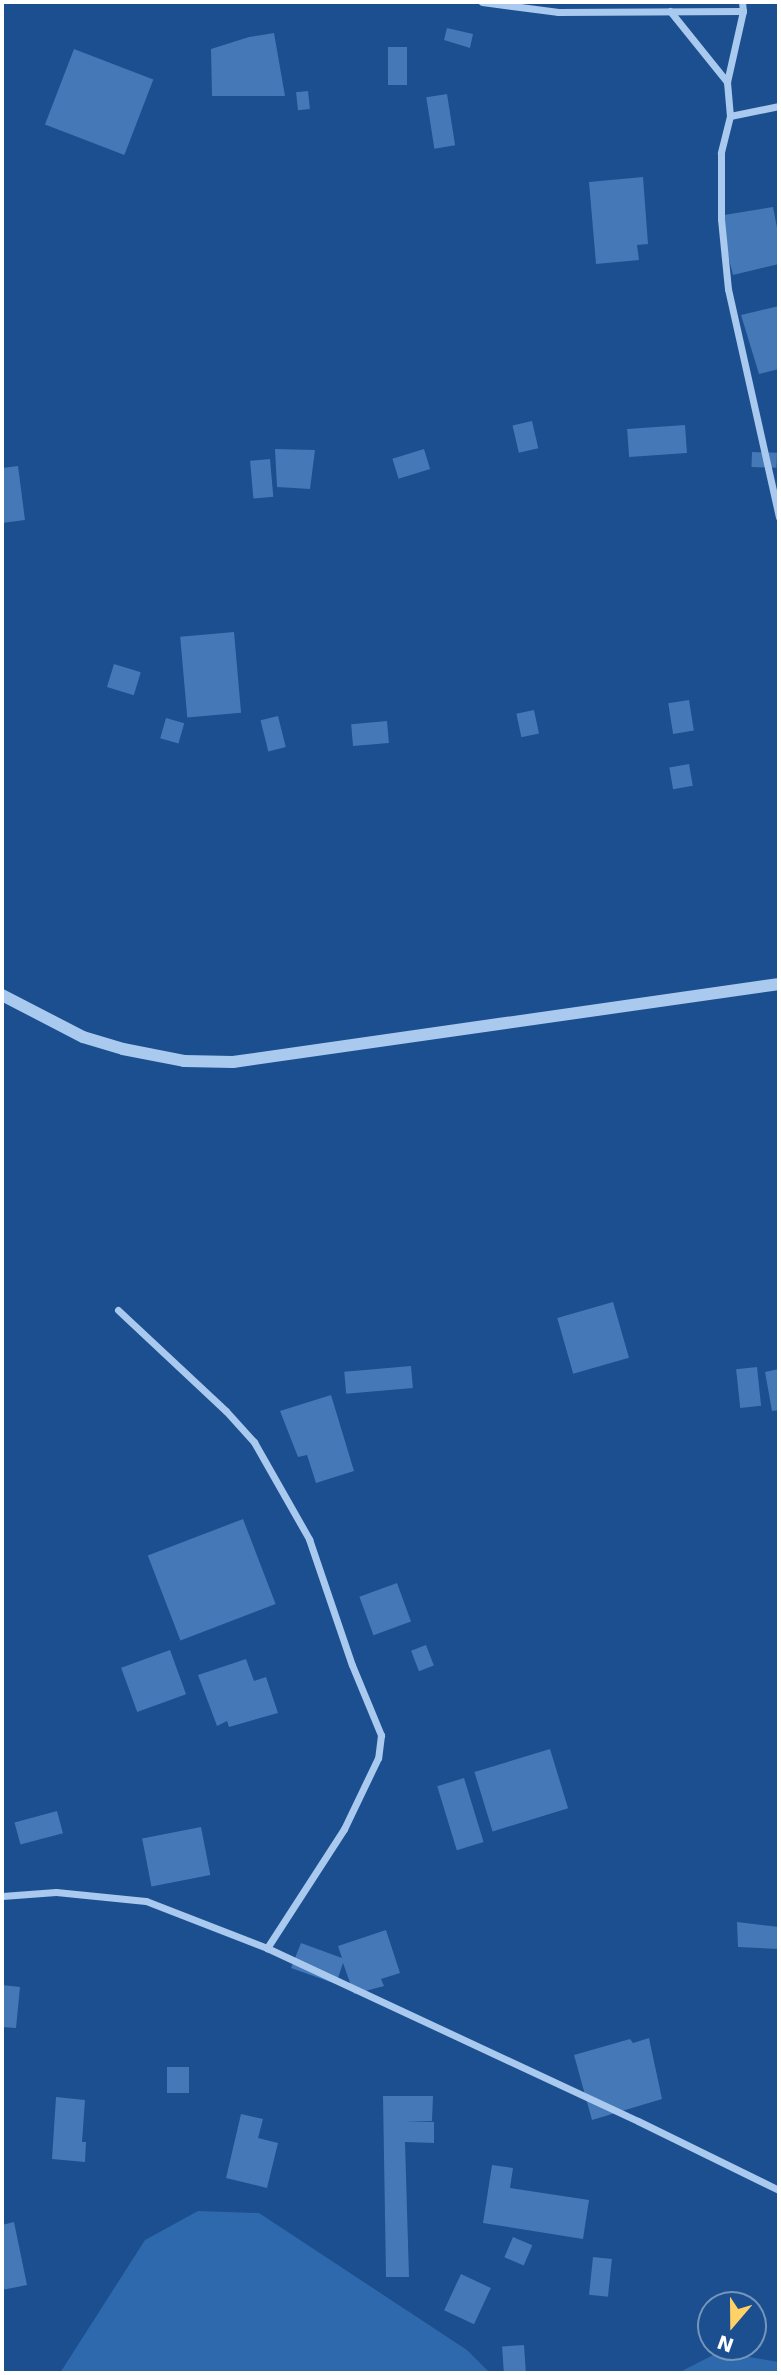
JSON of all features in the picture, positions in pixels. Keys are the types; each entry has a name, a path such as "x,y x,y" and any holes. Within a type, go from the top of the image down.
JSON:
{"street":[{"path":"482,2 558,12 743,11"},
{"path":"742,2 743,11 727,82 730,116 721,153 721,219 728,289 779,517"},
{"path":"670,12 727,82"},
{"path":"730,116 779,106"},
{"path":"2,995 83,1037 123,1049 184,1061 233,1062 779,984"},
{"path":"118,1310 226,1410 254,1442 268,1464 309,1539 352,1665 381,1735 379,1758 344,1829 267,1948"},
{"path":"2,1896 56,1892 146,1902 267,1948 638,2121 779,2190"}],"shaded area":[{"path":"198,2211 259,2213 467,2350 490,2373 60,2373 145,2240"},
{"path":"701,2361 779,2362 779,2373 678,2373"}],"building":[{"path":"447,28 473,34 470,48 444,40"},
{"path":"274,33 285,96 212,96 211,49 249,37"},
{"path":"388,47 407,47 407,85 388,85"},
{"path":"74,49 153,79 124,155 45,125"},
{"path":"308,91 310,109 298,110 296,92"},
{"path":"447,94 455,145 434,149 426,97"},
{"path":"643,177 648,244 637,245 639,260 596,264 589,182"},
{"path":"773,207 779,238 779,264 733,275 718,216"},
{"path":"779,306 779,369 759,374 741,315"},
{"path":"532,421 538,448 519,453 513,425"},
{"path":"685,425 687,453 629,457 627,429"},
{"path":"275,449 315,450 310,489 277,487"},
{"path":"424,449 430,469 399,479 392,459"},
{"path":"752,452 777,453 776,468 751,467"},
{"path":"270,459 273,497 253,499 250,461"},
{"path":"18,466 25,520 2,523 2,468"},
{"path":"234,632 241,713 187,717 180,637"},
{"path":"114,664 141,672 134,695 107,687"},
{"path":"689,700 694,731 673,734 668,703"},
{"path":"534,710 539,733 521,737 516,714"},
{"path":"278,716 286,747 268,751 261,720"},
{"path":"166,718 184,723 178,743 160,738"},
{"path":"387,721 389,743 353,746 351,724"},
{"path":"689,764 693,786 673,789 669,767"},
{"path":"613,1302 629,1358 573,1374 557,1318"},
{"path":"411,1366 413,1388 346,1394 344,1372"},
{"path":"757,1367 761,1406 740,1408 736,1369"},
{"path":"779,1369 779,1410 772,1411 765,1372"},
{"path":"331,1395 354,1471 316,1483 307,1455 298,1457 280,1411"},
{"path":"243,1519 276,1604 180,1641 148,1556"},
{"path":"397,1583 411,1622 373,1635 359,1597"},
{"path":"426,1645 434,1666 419,1671 411,1651"},
{"path":"170,1650 186,1694 137,1712 121,1668"},
{"path":"246,1659 254,1681 266,1677 278,1713 229,1727 227,1721 217,1726 198,1675"},
{"path":"550,1749 568,1808 493,1831 474,1772"},
{"path":"464,1778 484,1842 457,1850 437,1786"},
{"path":"57,1811 63,1833 20,1845 14,1822"},
{"path":"201,1827 210,1875 151,1887 142,1838"},
{"path":"737,1922 779,1927 779,1949 738,1947"},
{"path":"386,1930 400,1973 381,1979 384,1986 354,1994 343,1963 336,1984 291,1968 301,1943 342,1958 338,1946"},
{"path":"2,1985 20,1987 16,2028 2,2027"},
{"path":"649,2038 662,2099 592,2120 574,2055 630,2039 633,2043"},
{"path":"167,2067 189,2067 189,2093 167,2093"},
{"path":"383,2096 433,2096 432,2121 405,2121 434,2122 434,2143 405,2142 409,2277 386,2277"},
{"path":"56,2097 85,2100 82,2142 86,2142 85,2162 52,2159"},
{"path":"241,2114 263,2119 258,2138 278,2143 267,2188 226,2178"},
{"path":"492,2165 513,2168 510,2188 589,2200 583,2239 483,2223"},
{"path":"14,2222 27,2285 2,2290 2,2225"},
{"path":"513,2237 532,2245 524,2265 504,2257"},
{"path":"593,2257 612,2259 608,2297 589,2295"},
{"path":"461,2274 491,2288 474,2324 444,2310"},
{"path":"524,2345 526,2373 504,2373 502,2347"}]}
